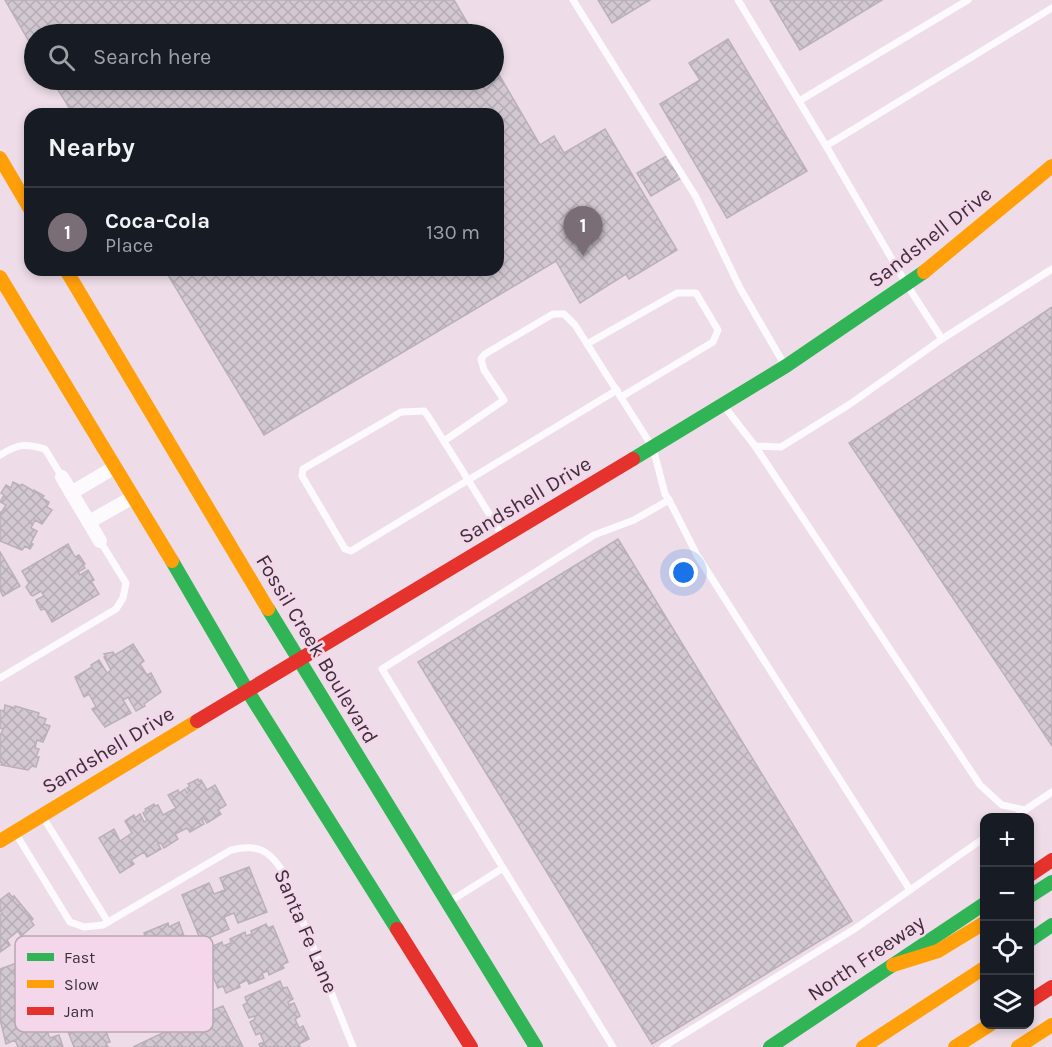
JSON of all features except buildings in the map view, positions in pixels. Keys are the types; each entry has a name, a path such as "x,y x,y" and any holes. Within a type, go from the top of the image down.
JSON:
{"main road":[{"path":"0,158 24,199"},
{"name":"Sandshell Drive","path":"0,841 786,366 907,285 1052,166"},
{"name":"Fossil Creek Boulevard","path":"70,276 298,660 536,1047"},
{"path":"0,277 247,690 471,1047"},
{"path":"1034,872 1052,860"},
{"path":"1034,893 1052,882"},
{"name":"North Freeway","path":"770,1047 980,907"},
{"path":"893,965 938,951 980,925"},
{"path":"1034,937 1052,925"},
{"path":"864,1047 980,971"},
{"path":"1034,998 1052,987"},
{"path":"1018,1047 1052,1025"},
{"path":"956,1047 983,1029"}],"street":[{"path":"71,493 115,467"},
{"path":"62,477 100,541"},
{"path":"89,522 133,497"}],"lane":[{"path":"573,0 696,197 740,288 786,366"},
{"path":"738,0 907,285 942,339"},
{"path":"799,101 968,0"},
{"path":"826,146 1052,8"},
{"path":"755,446 781,447 850,404 942,339 1052,269"},
{"path":"504,537 469,481 444,441 424,411 401,412 303,469 302,476 345,549 351,551 469,481 619,393 713,342 718,330 696,293 677,292 587,344"},
{"path":"444,441 504,400 484,369 481,359 485,354 553,314 564,314 575,325 653,448 665,494 697,555 910,890"},
{"path":"723,405 755,446 980,785 1002,806 1025,810"},
{"path":"0,455 14,447 29,444 45,449 62,477"},
{"path":"612,1047 382,669 594,535 634,520 669,500"},
{"path":"0,678 116,609 123,598 126,583 100,541"},
{"path":"1021,813 1052,792"},
{"path":"41,815 108,922"},
{"name":"Santa Fe Lane","path":"14,832 70,922 84,927 103,925 231,850 243,847 262,850 274,858 283,872 353,1047"},
{"path":"663,1047 856,928 980,841"},
{"path":"447,903 503,868"}],"traffic: fast":[{"path":"633,459 786,366 924,272"},
{"path":"172,561 247,690 397,929"},
{"path":"268,609 536,1047"},
{"path":"1034,893 1052,882"},
{"path":"770,1047 980,907"},
{"path":"1034,937 1052,925"}],"traffic: slow":[{"path":"0,158 24,199"},
{"path":"924,272 1052,166"},
{"path":"70,276 268,609"},
{"path":"0,277 172,561"},
{"path":"0,841 197,721"},
{"path":"893,965 938,951 980,925"},
{"path":"863,1047 980,971"},
{"path":"1018,1047 1052,1025"},
{"path":"955,1047 983,1029"}],"traffic: jam":[{"path":"197,721 633,459"},
{"path":"1034,872 1052,860"},
{"path":"397,929 471,1047"},
{"path":"1034,998 1052,987"}],"place":[{"name":"Coca-Cola","path":"583,256"}]}
